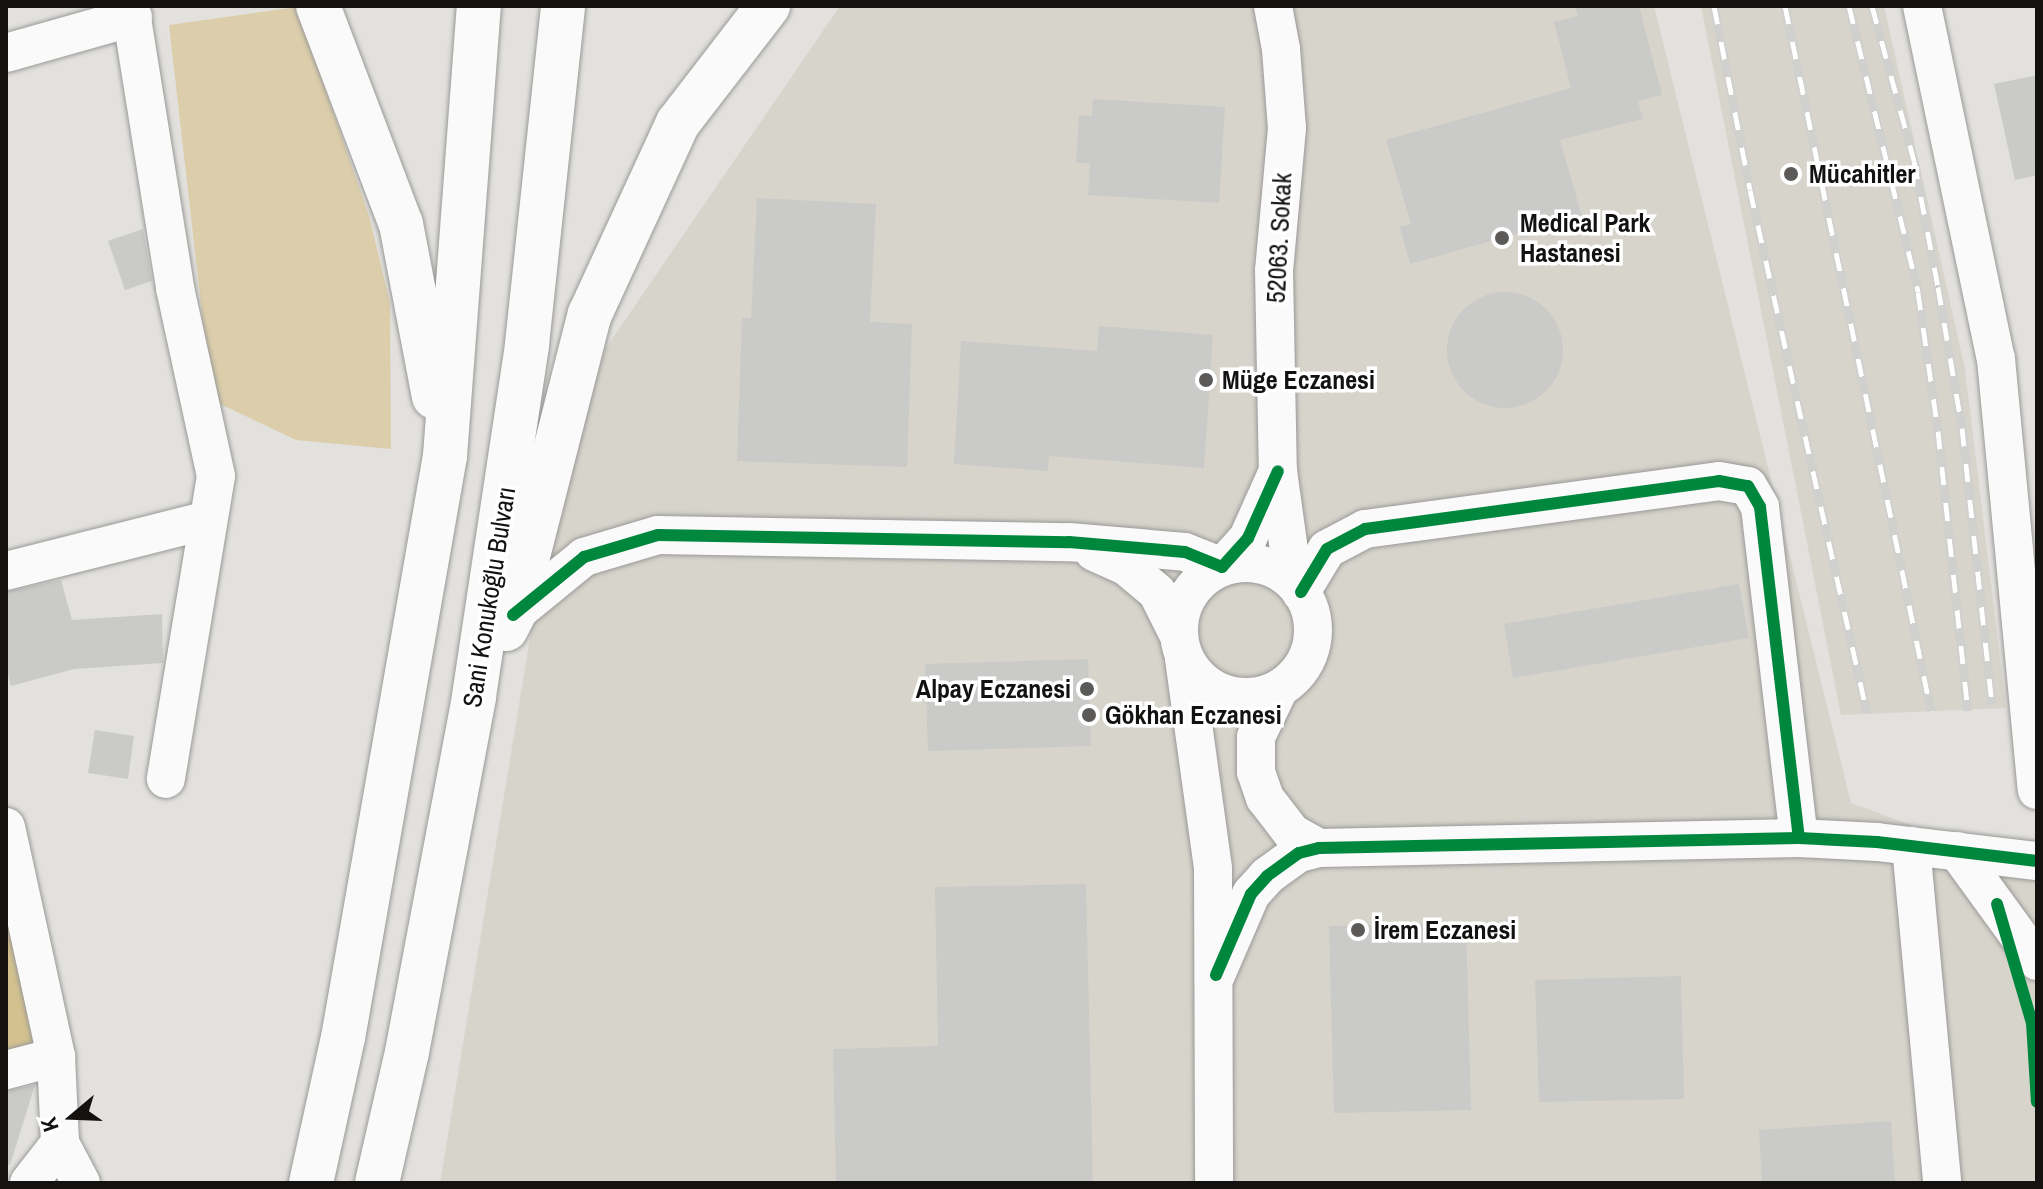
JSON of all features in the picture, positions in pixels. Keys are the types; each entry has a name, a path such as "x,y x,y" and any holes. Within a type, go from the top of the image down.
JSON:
{"highway":[{"path":"318,6 401,224 445,456"},
{"path":"311,1183 343,1038 445,456 479,6"},
{"name":"Sani Konukoğlu Bulvarı","path":"377,1183 407,1052 474,696 527,344 563,6"},
{"path":"474,696 513,615 590,314 678,123 768,6"}],"street":[{"name":"52063. Sokak","path":"1273,6 1281,49 1287,128 1274,270 1278,471 1290,557 1301,592"},
{"path":"1922,6 1996,359 2037,790"},
{"path":"6,53 132,12 175,288 216,476 166,779"},
{"path":"1222,567 1248,538 1278,471"},
{"path":"1301,592 1327,549 1365,529 1719,481 1748,486 1760,507 1799,838"},
{"path":"6,571 208,520"},
{"path":"513,615 584,557 658,535 1069,542 1185,552 1222,567"},
{"path":"1069,542 1127,567 1157,592 1182,648 1197,677 1215,691 1236,697 1258,697 1279,689 1296,675 1308,656 1313,634 1311,612 1301,592 1286,576 1266,566 1244,562 1222,567 1203,578 1188,594 1180,615 1182,648 1213,869 1216,975 1214,1183"},
{"path":"1279,689 1256,737 1256,772 1265,798 1292,833 1319,848"},
{"path":"6,827 56,1057 60,1143 81,1183"},
{"path":"1216,975 1251,894 1267,876 1299,853 1319,848 1799,838 1911,846 2037,861"},
{"path":"1911,846 1942,1183"},
{"path":"1957,851 2037,961"},
{"path":"6,1070 56,1057"},
{"path":"29,1183 60,1143"}],"shaded area":[{"path":"840,6 1654,6 1851,803 2037,871 2037,1183 440,1183 569,402"},
{"path":"1701,6 1884,6 1965,369 2006,708 1841,715"},
{"path":"297,7 369,216 390,303 391,449 296,440 212,400 169,25"},
{"path":"6,827 56,1057 6,1070"}],"building":[{"path":"1575,6 1639,6 1662,95 1638,101 1643,119 1560,140 1583,220 1521,238 1519,233 1410,264 1400,227 1411,224 1386,140 1571,88 1554,22 1578,16"},
{"path":"2037,75 2037,175 2015,180 1994,84"},
{"path":"1093,99 1225,107 1219,203 1088,195 1090,163 1076,163 1079,115 1092,116"},
{"path":"757,198 876,204 870,322 912,324 907,467 737,461 742,318 751,318"},
{"path":"143,229 152,281 125,290 108,241"},
{"path":"1505,292 1527,296 1546,309 1559,328 1563,350 1559,372 1546,391 1527,404 1505,408 1483,404 1464,391 1451,372 1447,350 1451,328 1464,309 1483,296"},
{"path":"1099,326 1213,335 1204,468 1049,456 1048,471 954,464 961,341 1097,351"},
{"path":"61,580 72,620 162,614 163,663 74,669 11,686 6,668 6,592"},
{"path":"1739,584 1749,638 1513,678 1504,624"},
{"path":"1088,659 1091,746 928,751 925,664"},
{"path":"95,730 134,736 128,779 88,773"},
{"path":"1086,884 1093,1183 836,1183 833,1049 938,1046 935,887"},
{"path":"1466,923 1471,1110 1334,1113 1329,926"},
{"path":"1681,976 1684,1099 1539,1102 1535,980"},
{"path":"35,1085 10,1165 6,1164 6,1091"},
{"path":"1891,1121 1895,1183 1762,1183 1759,1130"}],"railway":[{"path":"1714,6 1750,190 1867,713"},
{"path":"1785,6 1931,711"},
{"path":"1849,6 1918,292 1938,431 1968,710"},
{"path":"1872,6 1914,161 1938,287 1962,428 1992,704"}],"cycle path":[{"path":"513,615 584,557 658,535 1069,542 1185,552 1222,567 1248,538 1278,471"},
{"path":"1301,592 1327,549 1365,529 1719,481 1748,486 1760,507 1799,838"},
{"path":"1216,975 1251,894 1267,876 1299,853 1319,848 1799,838 1877,842 2037,861"},
{"path":"1997,904 2032,1023 2037,1102"}],"place":[{"name":"Mücahitler","path":"1791,174"},
{"name":"Medical Park Hastanesi","path":"1502,238"},
{"name":"Müge Eczanesi","path":"1206,380"},
{"name":"Alpay Eczanesi","path":"1087,689"},
{"name":"Gökhan Eczanesi","path":"1089,715"},
{"name":"İrem Eczanesi","path":"1358,930"}]}
